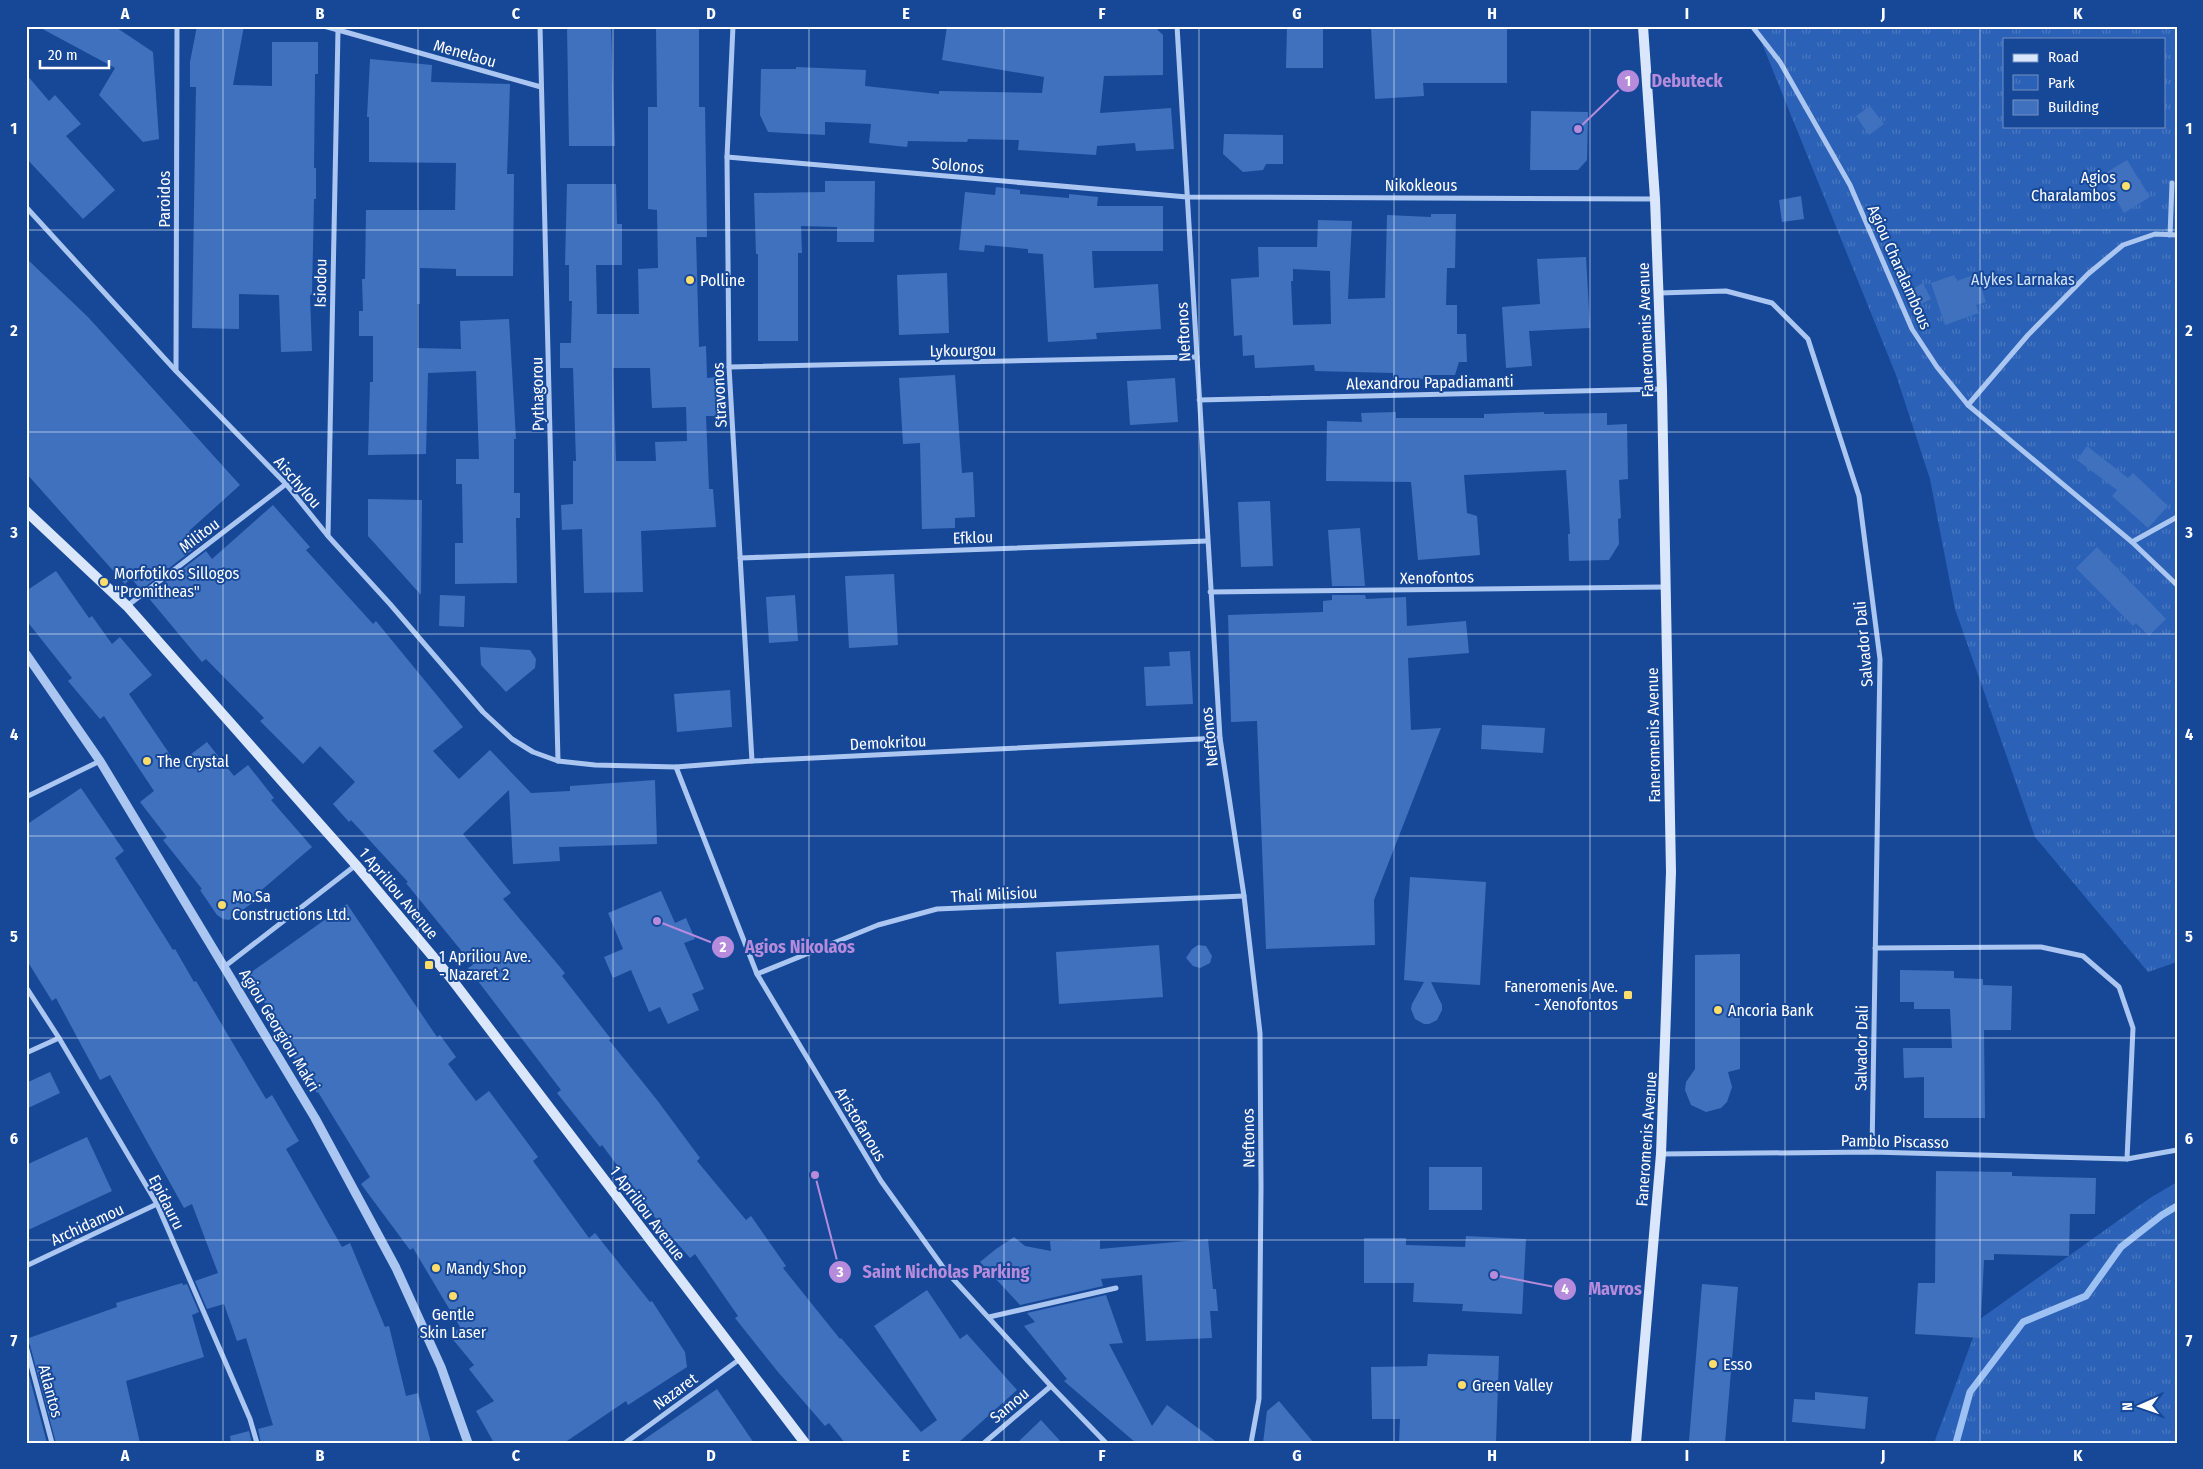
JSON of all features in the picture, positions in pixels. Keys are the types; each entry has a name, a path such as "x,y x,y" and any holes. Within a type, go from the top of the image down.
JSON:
{"main road":[{"name":"Faneromenis Avenue","path":"1636,1443 1661,1154 1671,872 1659,293 1655,199 1643,26"},
{"name":"1 Apriliou Avenue","path":"26,511 127,606 356,865 450,977 805,1443"}],"street":[{"name":"Paroidos","path":"176,371 177,26"},
{"name":"Menelaou","path":"324,26 541,87"},
{"name":"Pythagorou","path":"540,26 558,761"},
{"name":"Stravonos","path":"733,26 727,157 729,368 752,761"},
{"name":"Neftonos","path":"1176,26 1220,738 1244,896 1260,1033 1262,1187 1259,1399 1251,1443"},
{"name":"Agiou Charalambous","path":"1752,26 1780,62 1850,185 1912,329 1937,367 1968,405 2132,542 2177,585"},
{"name":"Isiodou","path":"328,536 338,30"},
{"name":"Solonos","path":"727,157 1187,197"},
{"path":"2170,235 2172,183"},
{"name":"Nikokleous","path":"1187,197 1655,199"},
{"name":"Aischylou","path":"26,207 176,371 286,484 328,536 484,712 512,738 534,752 558,761"},
{"path":"1968,405 2028,335 2088,274 2123,245 2155,234 2177,236"},
{"name":"Salvador Dali","path":"1659,293 1726,291 1772,303 1808,339 1859,496 1880,659 1872,1152"},
{"name":"Lykourgou","path":"729,368 1197,357"},
{"name":"Alexandrou Papadiamanti","path":"1199,400 1662,389"},
{"name":"Militou","path":"127,606 286,484"},
{"path":"2132,542 2177,517"},
{"name":"Efklou","path":"740,558 1207,541"},
{"name":"Xenofontos","path":"1210,592 1665,587"},
{"name":"Agiou Georgiou Makri","path":"26,654 100,761 315,1118 396,1268 441,1367 468,1443"},
{"name":"Demokritou","path":"558,761 595,765 676,767 752,761 1220,738"},
{"path":"26,797 100,761"},
{"name":"Aristofanous","path":"676,767 757,974 881,1181 945,1270 1106,1443"},
{"path":"224,967 356,865"},
{"name":"Thali Milisiou","path":"757,974 878,925 937,910 1244,896"},
{"path":"1875,948 2041,947 2083,956 2119,987 2134,1028 2127,1159"},
{"name":"Epidauru","path":"26,987 59,1038 157,1204 250,1419 257,1443"},
{"path":"26,1053 59,1038"},
{"name":"Pamblo Piscasso","path":"1661,1154 1872,1152 2127,1159 2177,1150"},
{"name":"Archidamou","path":"26,1266 157,1204"},
{"path":"989,1318 1116,1288"},
{"name":"Atlantos","path":"26,1346 52,1443"},
{"name":"Nazaret","path":"628,1442 740,1359"},
{"name":"Samou","path":"984,1443 1051,1386"}],"green space":[{"name":"Alykes Larnakas","path":"1755,26 2177,26 2177,962 2148,972 2035,837 1955,609 1930,479 1896,375"},
{"path":"2177,1182 2177,1443 1934,1443 1980,1319 2150,1198"}],"building":[{"path":"37,26 114,26 153,52 159,139 143,142 99,95 115,68"},
{"path":"197,26 244,26 233,85 272,86 272,42 318,42 318,74 315,74 314,168 316,168 316,199 314,199 312,295 310,295 312,351 281,352 279,295 239,294 239,329 192,328 196,87 190,87 190,62"},
{"path":"567,26 611,26 615,146 569,146"},
{"path":"656,26 699,26 699,107 705,107 707,237 696,237 699,347 706,346 707,378 716,377 717,416 706,416 709,489 713,489 716,527 641,531 643,592 584,593 582,529 562,530 561,505 573,504 573,461 576,461 573,368 560,368 560,343 571,343 572,301 569,301 569,265 565,265 567,184 616,184 617,224 622,224 622,265 596,265 597,314 639,314 638,269 658,268 657,210 648,209 648,107 657,107","holes":["613,368 650,368 652,408 686,407 687,441 655,442 656,461 616,461"]},
{"path":"947,26 1154,26 1163,35 1163,75 1104,76 1100,113 1171,108 1174,149 1136,151 1135,143 1097,146 1096,155 1018,150 1019,140 968,139 967,142 908,141 907,147 869,143 871,124 825,122 825,135 768,132 760,115 761,69 796,69 796,67 866,70 865,86 939,94 939,91 1042,93 1044,77 942,60"},
{"path":"1287,26 1323,26 1323,68 1286,68"},
{"path":"1395,26 1507,26 1507,83 1423,83 1424,96 1375,99 1371,28"},
{"path":"370,59 432,65 431,82 510,84 507,174 514,174 513,276 456,276 456,269 420,268 420,304 417,304 417,348 461,349 460,321 509,319 516,439 514,439 514,493 520,493 520,518 516,518 517,583 455,584 455,543 463,543 462,484 456,484 456,459 479,459 476,371 428,373 426,454 368,455 370,382 373,382 373,336 359,336 359,311 363,311 362,279 365,279 366,210 455,210 456,163 369,162 369,117 367,117"},
{"path":"26,74 49,101 55,95 81,124 66,136 115,190 83,219 26,158"},
{"path":"1870,106 1884,124 1869,135 1856,116"},
{"path":"1531,111 1588,112 1587,160 1578,170 1530,170"},
{"path":"1224,134 1283,135 1283,164 1266,164 1263,170 1243,172 1223,154"},
{"name":"Agios Charalambos","path":"2127,160 2150,197 2124,213 2102,175"},
{"path":"825,181 875,181 874,242 837,242 837,227 801,226 802,253 798,253 798,341 758,341 758,254 756,254 754,193 825,192"},
{"path":"996,187 1020,190 1020,194 1069,198 1069,194 1098,197 1097,206 1163,206 1163,251 1092,251 1094,288 1158,284 1161,329 1096,333 1097,339 1048,342 1043,254 1028,253 1028,249 985,245 984,252 959,250 965,192 995,195"},
{"path":"1801,196 1804,219 1782,222 1779,200"},
{"path":"1431,214 1456,214 1455,268 1447,268 1446,305 1457,305 1457,334 1466,334 1467,362 1459,362 1455,375 1426,375 1426,379 1393,380 1393,373 1315,371 1314,365 1255,368 1254,355 1243,356 1242,335 1234,336 1231,279 1259,277 1258,247 1317,247 1318,220 1352,221 1348,299 1385,298 1387,215 1431,217","holes":["1293,269 1330,271 1331,324 1293,325 1291,281 1293,281"]},
{"path":"1586,257 1590,328 1529,331 1532,366 1506,368 1502,307 1540,304 1537,259"},
{"path":"26,258 88,317 240,485 189,531 200,544 141,590 131,578 125,584 26,473"},
{"path":"947,273 949,333 899,335 897,275"},
{"path":"1976,274 1986,302 1976,305 1979,313 1945,325 1931,283 1954,275 1957,281"},
{"path":"1923,283 1931,299 1912,309 1904,294"},
{"path":"955,375 962,473 973,472 975,517 955,518 955,528 922,529 920,443 903,444 899,378"},
{"path":"1175,378 1178,422 1130,425 1127,381"},
{"path":"1396,412 1396,418 1484,418 1484,414 1544,412 1544,414 1607,413 1607,425 1627,424 1628,479 1619,480 1621,518 1618,519 1619,544 1609,560 1569,561 1568,534 1570,534 1566,470 1464,475 1467,513 1477,516 1480,555 1418,560 1411,482 1326,481 1327,421 1362,422 1361,413"},
{"path":"2087,446 2128,478 2133,473 2168,506 2148,528 2112,496 2117,490 2077,460"},
{"path":"368,499 422,500 421,595 368,536"},
{"path":"1270,501 1273,566 1241,567 1238,502"},
{"path":"273,505 310,547 306,550 373,624 376,621 463,727 433,751 459,779 490,750 531,793 570,791 570,786 655,780 657,844 559,847 560,861 513,864 509,790 463,834 511,893 503,899 565,973 562,976 700,1158 697,1161 746,1220 751,1216 786,1266 783,1268 840,1339 921,1432 937,1420 874,1326 927,1290 960,1339 967,1334 1017,1390 958,1443 845,1443 829,1423 825,1426 778,1372 735,1318 738,1316 695,1254 690,1258 652,1214 602,1145 600,1147 557,1093 561,1090 468,968 473,965 406,883 408,882 351,820 349,822 333,804 355,782 320,746 303,764 260,721 264,718 206,659 202,662 147,596 206,551 212,559"},
{"path":"1360,528 1365,586 1332,586 1328,530"},
{"path":"2097,547 2166,619 2149,636 2136,623 2133,626 2076,568"},
{"path":"56,571 89,618 92,616 112,644 120,637 152,675 129,694 177,765 207,742 234,776 248,765 274,798 271,800 312,847 250,900 252,903 229,920 217,915 200,890 202,889 163,840 167,837 140,802 154,791 104,716 100,719 68,681 72,678 26,620 26,591"},
{"path":"894,574 898,645 849,648 845,576"},
{"path":"440,595 465,596 464,627 439,626"},
{"path":"795,595 798,641 769,643 766,597"},
{"path":"1332,595 1365,595 1366,599 1406,597 1407,626 1466,621 1469,653 1408,658 1411,730 1441,728 1374,900 1375,945 1266,949 1257,721 1231,722 1228,615 1323,612 1323,601 1332,600"},
{"path":"480,647 530,650 536,659 535,668 506,692 481,665"},
{"path":"1190,651 1193,704 1146,706 1144,667 1170,666 1169,652"},
{"path":"730,690 732,727 677,732 674,694"},
{"path":"1482,725 1545,728 1543,753 1481,749"},
{"path":"81,788 124,851 115,858 173,950 175,949 194,982 196,981 266,1099 272,1095 299,1141 286,1149 342,1247 350,1243 385,1327 389,1326 406,1396 418,1393 431,1443 261,1443 258,1429 273,1425 246,1338 237,1341 224,1304 207,1309 195,1281 218,1273 192,1204 184,1208 110,1075 100,1080 56,998 52,1001 26,959 26,825"},
{"path":"1410,877 1486,882 1480,985 1431,982 1442,1005 1442,1010 1437,1020 1429,1024 1424,1024 1415,1019 1411,1009 1424,982 1404,980"},
{"path":"661,891 675,923 686,918 695,939 684,943 704,989 692,994 699,1010 668,1024 660,1007 649,1012 631,970 613,978 604,957 623,949 608,913"},
{"path":"347,904 437,1037 440,1035 456,1057 448,1064 476,1101 489,1091 538,1157 533,1161 589,1238 595,1233 650,1302 652,1301 685,1352 687,1367 628,1405 626,1401 564,1443 494,1443 476,1411 494,1401 469,1369 474,1365 450,1336 460,1327 413,1248 410,1250 361,1184 370,1177 318,1092 287,1047 293,1043 246,976"},
{"path":"1159,945 1163,997 1059,1004 1056,952"},
{"path":"1198,945 1206,946 1212,956 1210,963 1200,968 1193,966 1186,958 1192,949"},
{"name":"Ancoria Bank","path":"1740,954 1740,1069 1728,1072 1732,1087 1727,1102 1721,1108 1706,1112 1691,1105 1685,1090 1686,1082 1695,1069 1695,955"},
{"path":"1900,970 1954,971 1954,978 1983,979 1983,985 2012,986 2011,1030 1984,1030 1985,1118 1924,1118 1924,1077 1904,1078 1903,1048 1952,1048 1950,1009 1914,1009 1914,1002 1900,1002"},
{"path":"50,1072 60,1093 26,1109 26,1083"},
{"path":"87,1137 112,1191 26,1231 26,1165"},
{"path":"1429,1167 1482,1167 1482,1210 1429,1210"},
{"path":"1936,1171 2012,1172 2012,1176 2096,1178 2095,1214 2070,1214 2069,1256 1994,1254 1994,1260 1984,1260 1980,1338 1915,1334 1918,1283 1935,1283"},
{"path":"1466,1236 1526,1239 1522,1314 1462,1311 1463,1304 1413,1302 1414,1283 1364,1283 1364,1238 1406,1238 1406,1245 1465,1247"},
{"path":"1014,1237 1025,1246 1051,1251 1050,1241 1100,1240 1100,1249 1208,1239 1213,1289 1216,1289 1218,1311 1210,1311 1212,1338 1146,1341 1142,1275 1101,1279 1103,1286 1020,1305 980,1262"},
{"path":"182,1283 183,1285 187,1284 199,1312 192,1315 204,1357 126,1381 140,1443 56,1443 30,1345 26,1342 26,1339 117,1307 116,1303"},
{"name":"Esso","path":"1702,1284 1738,1287 1725,1443 1689,1441"},
{"path":"1106,1295 1123,1343 1109,1344 1152,1426 1167,1405 1218,1443 1136,1443 1064,1381 1067,1379 1024,1326 1035,1322 1027,1313"},
{"path":"1428,1354 1499,1356 1496,1443 1399,1443 1400,1419 1372,1419 1371,1367 1427,1366"},
{"path":"26,1364 47,1443 26,1443"},
{"path":"717,1389 754,1443 639,1443"},
{"path":"1815,1392 1868,1397 1865,1429 1792,1422 1794,1399 1815,1400"},
{"path":"1279,1401 1314,1443 1263,1443 1267,1411"},
{"path":"1041,1420 1062,1443 1017,1443"},
{"path":"249,1431 252,1443 231,1443 230,1436"}],"waterway":[{"path":"1956,1443 1970,1392 2023,1322 2086,1296 2121,1247 2162,1215 2177,1206"}],"place":[{"name":"Debuteck","path":"1578,129"},
{"name":"Agios Charalambos","path":"2126,186"},
{"name":"Polline","path":"690,280"},
{"name":"Morfotikos Sillogos \"Promitheas\"","path":"104,582"},
{"name":"The Crystal","path":"147,761"},
{"name":"Mo.Sa Constructions Ltd.","path":"222,905"},
{"name":"Agios Nikolaos","path":"657,921"},
{"name":"1 Apriliou Ave. - Nazaret 2","path":"429,965"},
{"name":"Faneromenis Ave. - Xenofontos","path":"1628,995"},
{"name":"Ancoria Bank","path":"1718,1010"},
{"name":"Saint Nicholas Parking","path":"815,1175"},
{"name":"Mandy Shop","path":"436,1268"},
{"name":"Mavros","path":"1494,1275"},
{"name":"Gentle Skin Laser","path":"453,1296"},
{"name":"Esso","path":"1713,1364"},
{"name":"Green Valley","path":"1462,1385"}]}
